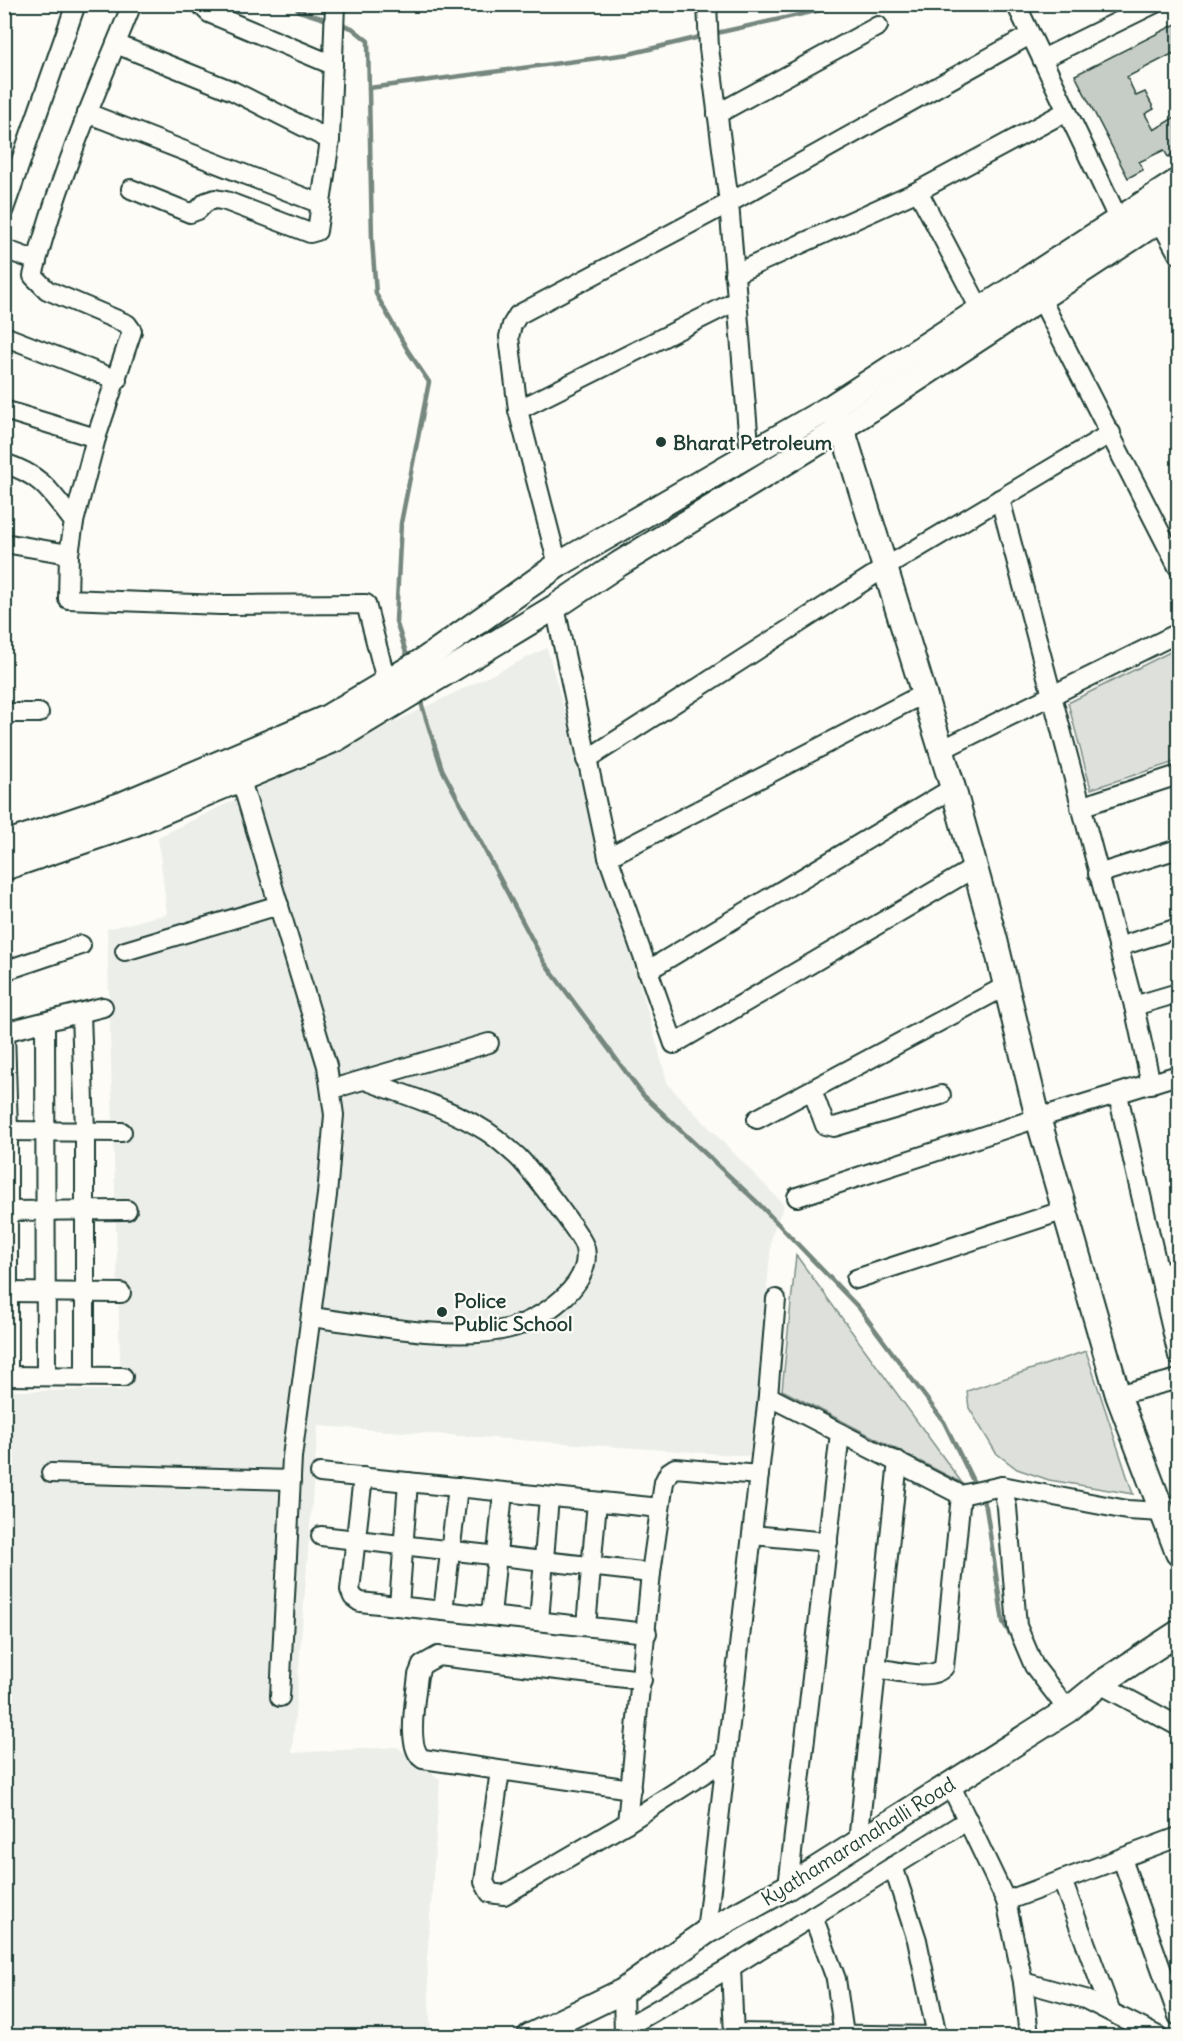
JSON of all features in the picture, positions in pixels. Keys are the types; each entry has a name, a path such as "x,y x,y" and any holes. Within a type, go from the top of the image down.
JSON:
{"main road":[{"path":"4,868 131,825 238,769 326,718 393,693 433,668 555,607 836,417 980,309 1162,210 1179,181"},
{"path":"433,668 558,565 750,456 836,417 1041,299 1124,230"},
{"path":"836,417 886,567 953,788 1006,986 1038,1118 1118,1395 1179,1553"},
{"path":"4,844 238,769"},
{"name":"Kyathamaranahalli Road","path":"530,2037 623,1991 706,1932 789,1887 1068,1710 1100,1684 1179,1633"}],"street":[{"path":"4,208 76,4"},
{"path":"132,4 87,113 45,229 33,276 38,283 127,324 132,337 96,438 74,522 69,554 68,599 220,604 366,604 393,693"},
{"path":"200,4 209,13 333,66"},
{"path":"131,189 190,213 215,199 226,201 310,233 319,228 330,140 335,4"},
{"path":"1016,4 1124,230"},
{"path":"1042,59 1154,4"},
{"path":"706,8 708,48 729,203 750,456"},
{"path":"717,114 878,26"},
{"path":"558,565 518,410 509,354 512,325 518,315 729,203 1030,35"},
{"path":"116,44 233,91 330,140"},
{"path":"734,274 918,191 1066,111"},
{"path":"87,113 321,204"},
{"path":"918,191 980,309"},
{"path":"1162,210 1179,254"},
{"path":"4,249 37,261"},
{"path":"1041,299 1179,567"},
{"path":"518,410 736,301"},
{"path":"4,336 117,380"},
{"path":"4,410 96,438"},
{"path":"586,760 886,567 1110,434"},
{"path":"4,463 30,472 51,492 74,522"},
{"path":"1000,499 1134,1006 1151,1084"},
{"path":"4,543 69,554"},
{"path":"555,607 608,857 674,1044 974,868"},
{"path":"941,750 1179,633"},
{"path":"608,857 923,694"},
{"path":"4,713 39,713"},
{"path":"238,769 332,1089 334,1115 327,1195 291,1480 280,1696"},
{"path":"1080,807 1179,775"},
{"path":"647,971 953,788"},
{"path":"1098,874 1179,849"},
{"path":"125,951 279,905"},
{"path":"1118,947 1179,928"},
{"path":"4,971 81,945"},
{"path":"757,1119 1006,986"},
{"path":"1134,1006 1179,993"},
{"path":"103,1008 5,1032 6,1376 123,1377"},
{"path":"81,1013 86,1131 85,1376"},
{"path":"45,1022 46,1376"},
{"path":"332,1089 489,1043"},
{"path":"797,1197 1038,1118 1179,1076"},
{"path":"311,1317 434,1332 483,1332 509,1329 535,1319 554,1307 568,1292 585,1260 582,1241 518,1158 486,1131 457,1116 364,1080"},
{"path":"812,1090 825,1125 834,1127 941,1095"},
{"path":"1118,1095 1179,1356"},
{"path":"6,1131 123,1132"},
{"path":"856,1279 1065,1209"},
{"path":"6,1211 127,1210"},
{"path":"1160,1274 1179,1269"},
{"path":"6,1292 121,1293"},
{"path":"706,1932 768,1396 776,1299"},
{"path":"1118,1395 1179,1379"},
{"path":"768,1396 898,1461 972,1492 1002,1486 1127,1509 1162,1512"},
{"path":"789,1887 840,1432"},
{"path":"858,1842 898,1461"},
{"path":"627,1823 651,1573 664,1482 669,1472 675,1468 759,1475"},
{"path":"51,1473 291,1480"},
{"path":"320,1473 660,1508"},
{"path":"363,1477 350,1590 353,1597 360,1602 647,1633"},
{"path":"399,1606 408,1482"},
{"path":"1002,1486 1007,1507 1017,1626 1034,1666 1068,1710"},
{"path":"443,1611 458,1487"},
{"path":"491,1616 503,1492"},
{"path":"876,1668 928,1674 944,1667 972,1492"},
{"path":"540,1621 549,1497"},
{"path":"586,1626 597,1502"},
{"path":"752,1535 828,1542"},
{"path":"321,1536 651,1573"},
{"path":"631,1789 423,1759 417,1755 412,1742 418,1675 422,1665 438,1656 642,1680"},
{"path":"1100,1684 1179,1726"},
{"path":"500,1771 484,1882 490,1893 504,1895 627,1823 725,1760"},
{"path":"950,1784 1006,1901 1023,1982 1029,2037"},
{"path":"623,1991 625,2032 968,1820"},
{"path":"1006,1901 1179,1837"},
{"path":"1122,1858 1179,2016"},
{"path":"731,1968 734,2035 938,2036 917,1940 893,1866"},
{"path":"1062,1880 1111,2012"},
{"path":"813,1916 836,1979 844,2035"},
{"path":"1023,1982 1085,1999 1158,2037"}],"shaded area":[{"name":"Police Public School","path":"547,648 668,1085 784,1205 772,1234 751,1456 318,1426 292,1753 397,1747 440,1779 427,1959 431,2036 12,2036 4,2014 4,1391 121,1390 107,929 167,914 158,837"},
{"path":"1178,648 1178,761 1091,789 1068,703"},
{"path":"796,1255 962,1483 782,1390"},
{"path":"1086,1351 1133,1494 1049,1480 1017,1469 996,1453 969,1408 967,1391"}],"building":[{"path":"1178,23 1178,51 1127,77 1136,96 1145,92 1154,109 1145,114 1154,130 1178,115 1178,151 1168,157 1164,150 1139,162 1143,170 1128,178 1075,75"}],"waterway":[{"path":"293,4 299,11 331,21"},
{"path":"712,34 848,4"},
{"path":"339,24 352,28 368,41 372,240 376,294 408,351 429,382 401,523 396,621 408,659"},
{"path":"369,88 629,54 704,36"},
{"path":"419,696 442,769 544,962 643,1095 759,1204 859,1308 944,1422 976,1487"},
{"path":"980,1494 986,1507 1003,1622 1012,1637"}],"place":[{"name":"Bharat Petroleum","path":"661,442"},
{"name":"Police Public School","path":"442,1312"}]}
